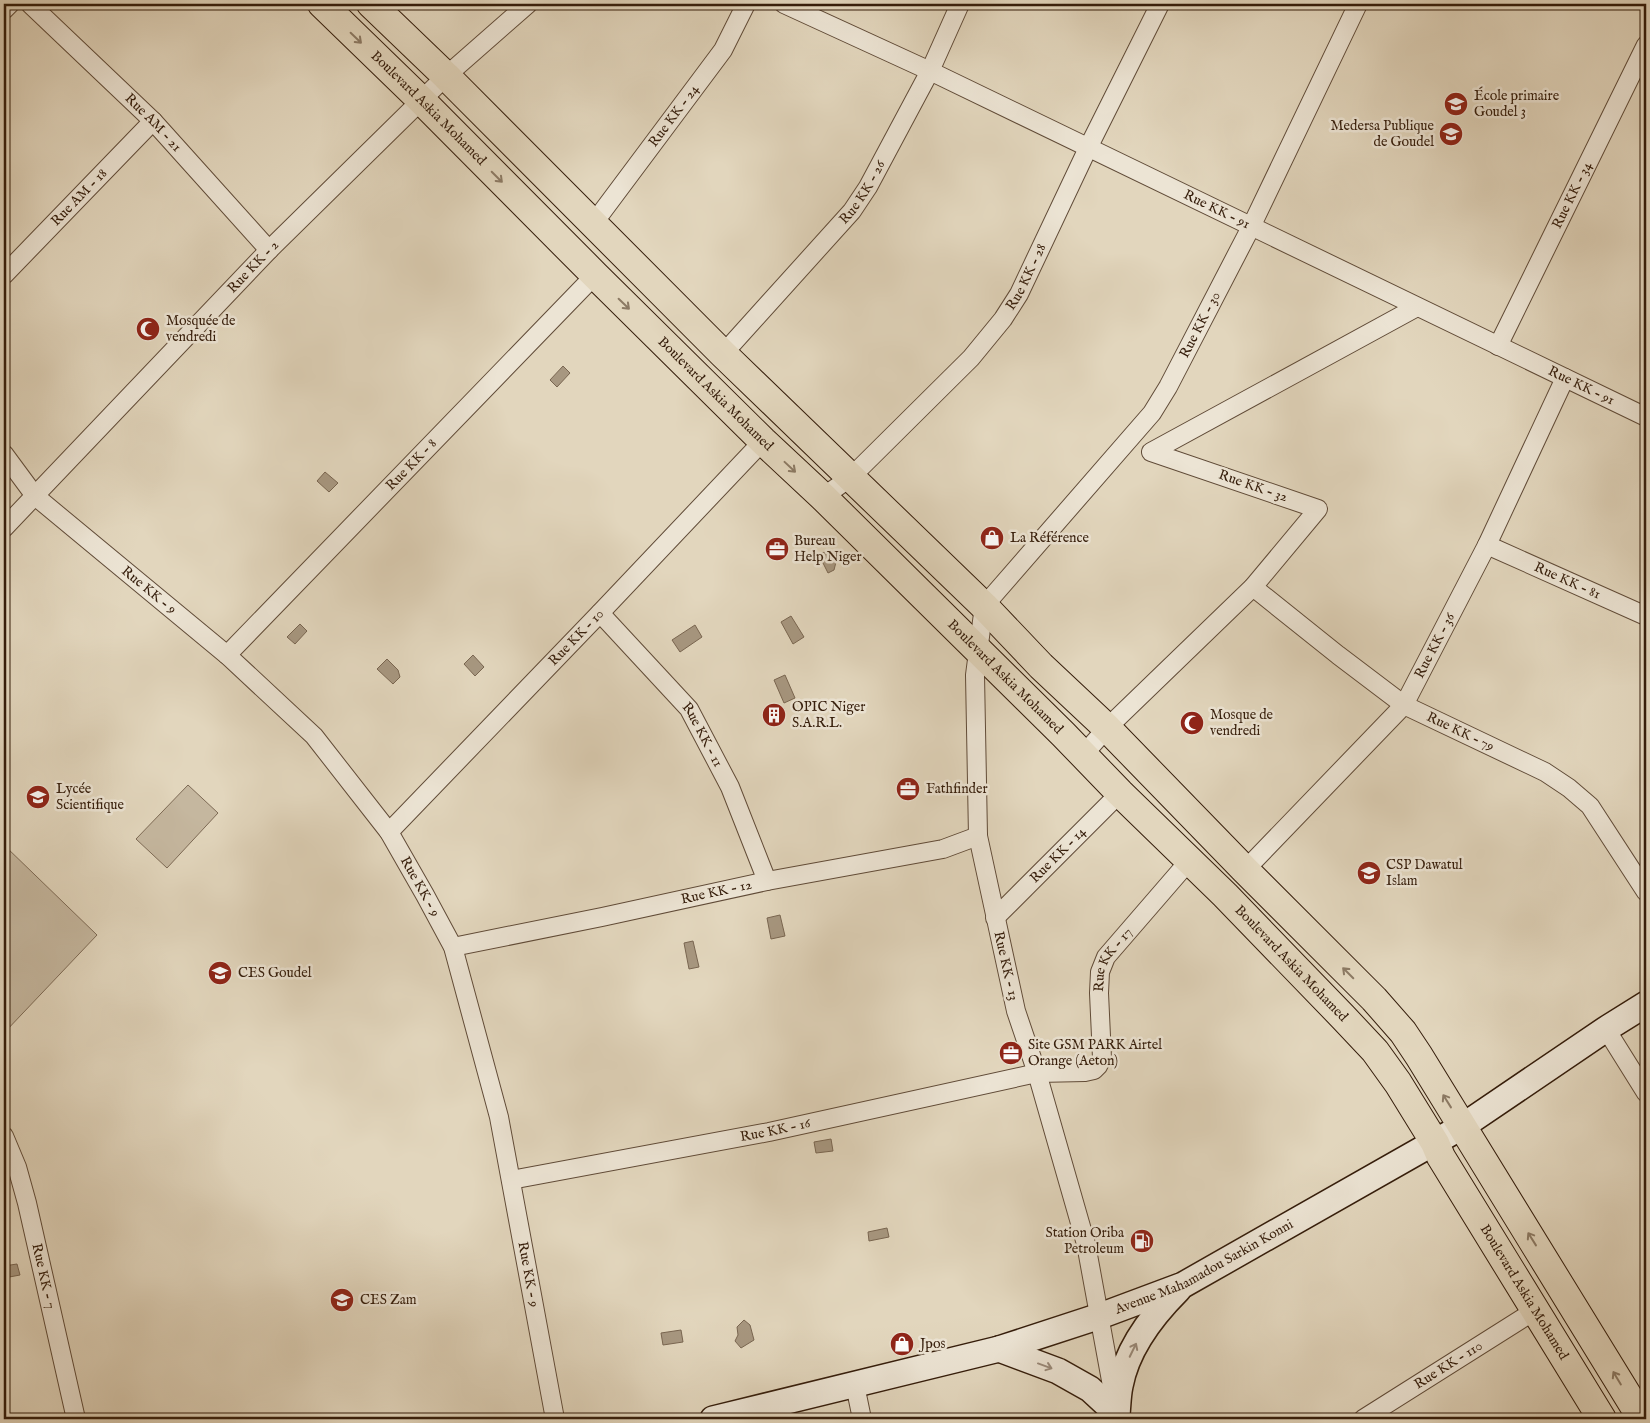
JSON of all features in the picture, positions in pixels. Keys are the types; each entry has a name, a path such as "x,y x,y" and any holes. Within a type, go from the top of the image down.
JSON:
{"main road":[{"name":"Boulevard Askia Mohamed","path":"322,4 422,101 595,276 1232,902 1376,1051 1435,1143 1441,1157 1534,1311 1602,1419"},
{"path":"371,4 446,76 723,354 984,606 1041,666 1107,728 1374,999 1403,1032 1463,1126 1642,1419"}],"street":[{"path":"4,10 10,4"},
{"name":"Rue AM - 21","path":"30,4 153,121 269,250"},
{"name":"Rue KK - 2","path":"4,528 269,250 446,76 528,4"},
{"name":"Rue KK - 24","path":"593,224 723,50 746,4"},
{"name":"Rue KK - 91","path":"784,4 930,71 1646,417"},
{"name":"Rue KK - 26","path":"723,354 852,211 868,187 930,71 960,4"},
{"name":"Rue KK - 28","path":"823,498 851,477 971,358 1003,319 1019,294 1088,148 1160,4"},
{"name":"Rue KK - 30","path":"984,606 1152,413 1168,387 1250,227 1358,4"},
{"name":"Rue KK - 34","path":"1498,346 1646,45"},
{"name":"Rue AM - 18","path":"4,275 153,121"},
{"name":"Rue KK - 8","path":"227,655 595,276"},
{"name":"Rue KK - 32","path":"1083,755 1107,728 1253,587 1318,509 1151,452 1417,307"},
{"name":"Rue KK - 36","path":"1245,870 1404,705 1487,545 1564,378"},
{"name":"Rue KK - 10","path":"389,832 600,614 763,441"},
{"name":"Rue KK - 9","path":"4,454 35,496 227,655 314,736 389,832 453,947 499,1117 555,1419"},
{"name":"Rue KK - 81","path":"1487,545 1646,616"},
{"name":"Rue KK - 79","path":"1253,587 1404,705 1545,772 1568,788 1590,806 1646,892"},
{"name":"Rue KK - 13","path":"984,606 975,675 978,836 1016,1011 1037,1073 1086,1244 1118,1417"},
{"name":"Rue KK - 11","path":"600,614 689,709 730,786 767,882"},
{"name":"Rue KK - 14","path":"995,918 1120,793"},
{"name":"Rue KK - 12","path":"453,947 767,882 943,849 978,836"},
{"name":"Rue KK - 17","path":"1085,1072 1094,1070 1102,1058 1099,993 1100,972 1106,957 1190,861"},
{"name":"Avenue Mahamadou Sarkin Konni","path":"713,1419 1000,1349 1100,1316 1183,1285 1435,1143 1646,1004"},
{"path":"1606,1029 1646,1093"},
{"name":"Rue KK - 16","path":"511,1180 769,1132 1037,1073 1085,1072"},
{"name":"Rue KK - 7","path":"4,1136 17,1167 27,1203 76,1419"},
{"path":"1118,1417 1120,1386 1126,1364 1143,1330 1162,1306 1183,1285"},
{"name":"Rue KK - 110","path":"1363,1419 1534,1311"},
{"path":"1000,1349 1058,1371 1090,1388 1118,1417"},
{"path":"855,1384 862,1419"}],"shaded area":[{"path":"563,366 570,373 557,387 550,380"},
{"path":"325,472 338,483 329,492 317,481"},
{"path":"827,552 831,561 836,562 834,570 828,573 822,561 818,561 819,553"},
{"path":"791,616 804,637 793,644 781,622"},
{"path":"300,624 307,631 295,644 287,637"},
{"path":"695,625 702,637 680,652 672,640"},
{"path":"473,655 484,667 475,676 464,664"},
{"path":"387,659 398,670 400,677 393,684 377,669"},
{"path":"785,675 795,698 784,703 774,680"},
{"path":"188,785 218,813 167,868 136,839"},
{"path":"4,845 97,935 4,1033"},
{"path":"780,915 785,936 771,939 767,918"},
{"path":"693,941 699,967 689,969 684,943"},
{"path":"831,1139 833,1151 816,1153 814,1142"},
{"path":"887,1228 889,1237 869,1241 868,1232"},
{"path":"17,1264 20,1275 4,1278 4,1266"},
{"path":"744,1320 750,1325 754,1340 741,1348 735,1341 738,1335 737,1327"},
{"path":"681,1330 683,1342 663,1345 661,1333"}],"place":[{"name":"École primaire Goudel 3","path":"1456,104"},
{"name":"Medersa Publique de Goudel","path":"1451,134"},
{"name":"Mosquée de vendredi","path":"148,329"},
{"name":"La Référence","path":"992,538"},
{"name":"Bureau Help Niger","path":"777,549"},
{"name":"OPIC Niger S.A.R.L.","path":"774,715"},
{"name":"Mosque de vendredi","path":"1192,723"},
{"name":"Fathfinder","path":"908,789"},
{"name":"Lycée Scientifique","path":"38,797"},
{"name":"CSP Dawatul Islam","path":"1369,873"},
{"name":"CES Goudel","path":"220,973"},
{"name":"Site GSM PARK Airtel Orange (Aeton)","path":"1011,1053"},
{"name":"Station Oriba Petroleum","path":"1142,1241"},
{"name":"CES Zam","path":"342,1300"},
{"name":"Jpos","path":"902,1344"}]}
